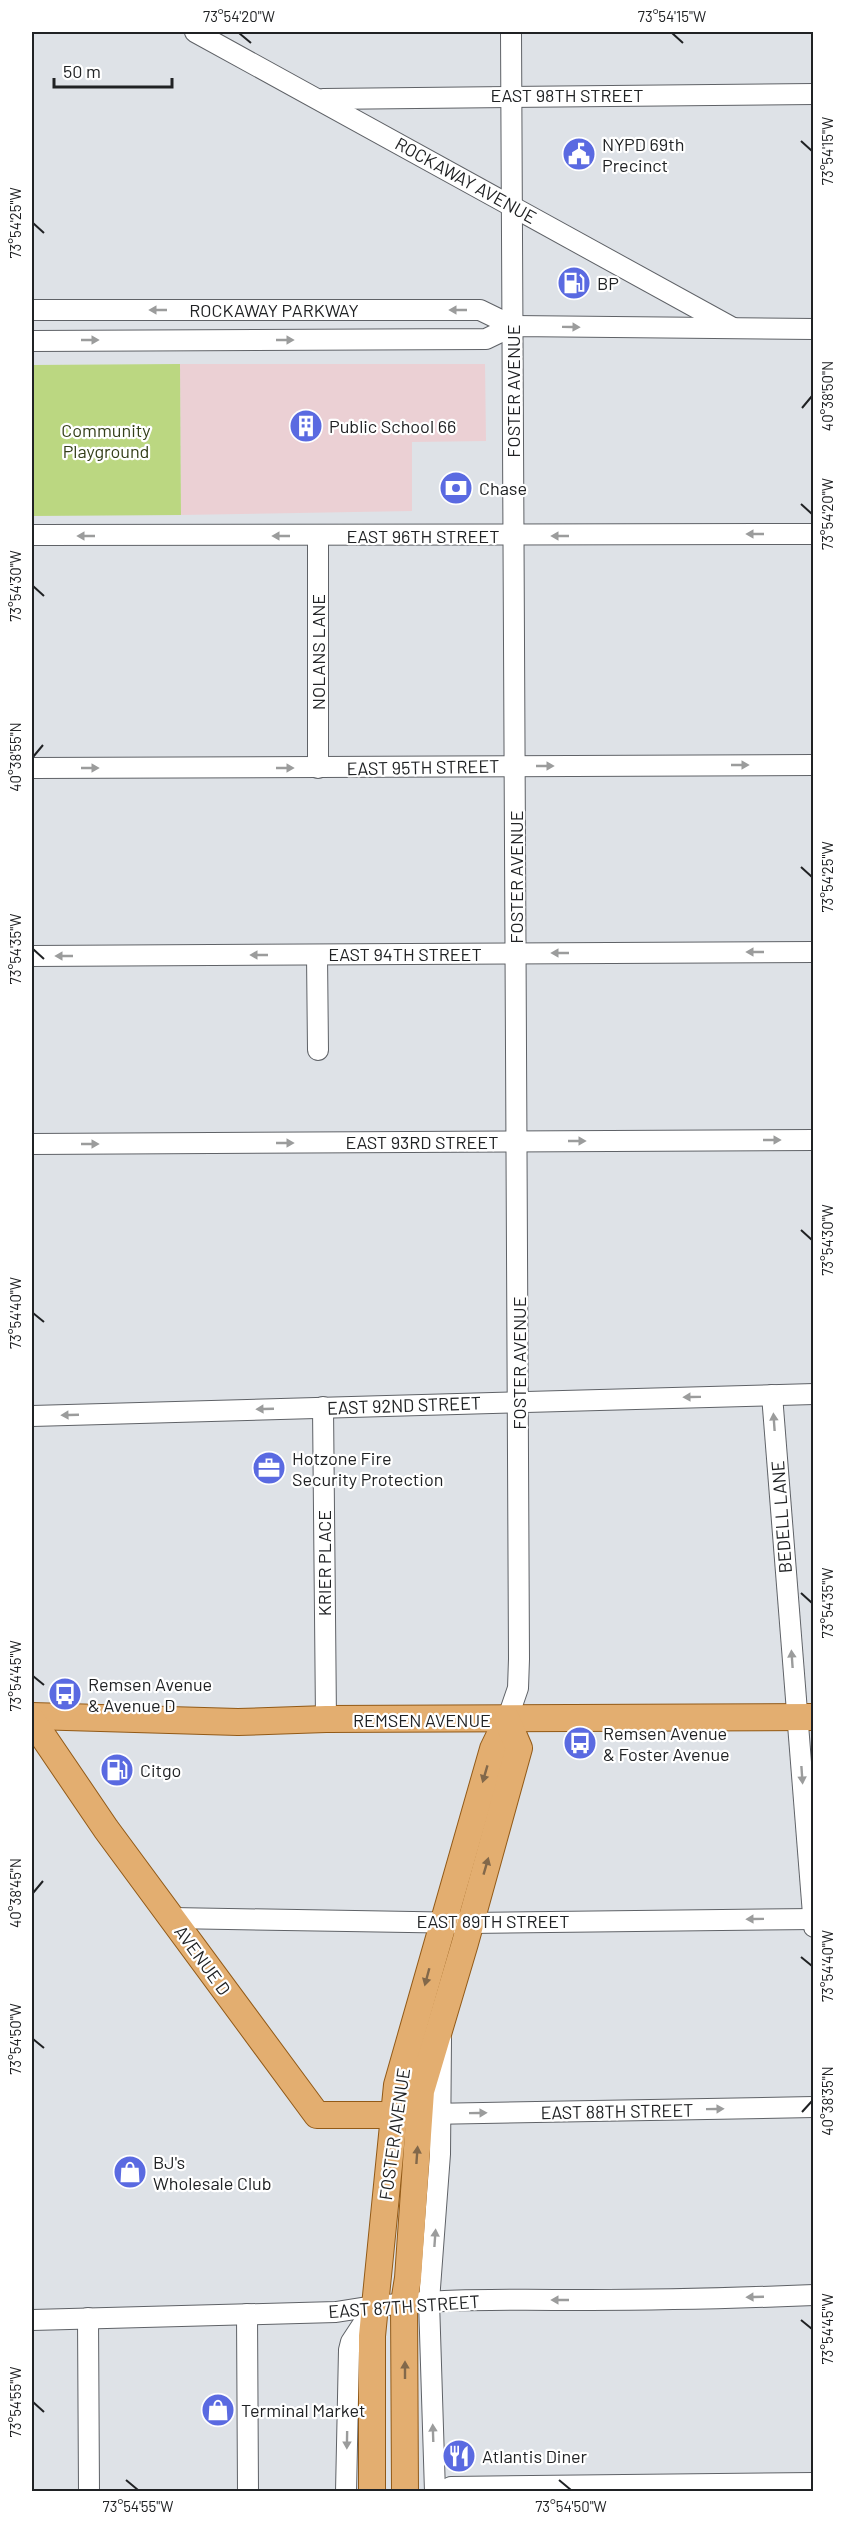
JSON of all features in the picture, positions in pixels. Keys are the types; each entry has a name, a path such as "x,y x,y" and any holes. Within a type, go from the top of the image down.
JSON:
{"main road":[{"name":"REMSEN AVENUE","path":"32,1718 238,1722 326,1719 805,1717"},
{"name":"AVENUE D","path":"32,1718 106,1829 318,2115 431,2114"},
{"name":"FOSTER AVENUE","path":"372,2492 372,2336 393,2115 398,2085 442,1921 493,1749 507,1720"},
{"name":"FOSTER AVENUE","path":"405,2492 404,2304 431,2114 421,2091 519,1748 507,1720"}],"street":[{"name":"ROCKAWAY AVENUE","path":"195,32 736,330"},
{"name":"FOSTER AVENUE","path":"507,1720 518,1688 519,1668 520,1402 511,32"},
{"name":"EAST 98TH STREET","path":"320,99 512,95 813,94"},
{"name":"ROCKAWAY PARKWAY","path":"32,310 480,310 513,327"},
{"name":"ROCKAWAY PARKWAY","path":"32,341 486,339 513,327 813,329"},
{"name":"EAST 96TH STREET","path":"32,536 813,534"},
{"name":"NOLANS LANE","path":"318,536 318,768"},
{"name":"EAST 95TH STREET","path":"32,768 813,765"},
{"name":"EAST 94TH STREET","path":"32,956 813,952"},
{"path":"317,955 318,1050"},
{"name":"EAST 93RD STREET","path":"32,1144 813,1140"},
{"name":"EAST 92ND STREET","path":"32,1416 813,1394"},
{"name":"BEDELL LANE","path":"772,1395 805,1717 813,1927"},
{"name":"KRIER PLACE","path":"323,1407 326,1719"},
{"name":"EAST 89TH STREET","path":"172,1918 470,1923 813,1919"},
{"name":"EAST 88TH STREET","path":"431,2114 813,2107"},
{"path":"431,2114 429,2301 435,2492"},
{"name":"EAST 87TH STREET","path":"32,2320 336,2312 376,2305 429,2301 673,2300 813,2295"},
{"path":"346,2492 349,2350 351,2342 376,2305"},
{"path":"247,2314 248,2492"},
{"path":"88,2318 89,2492"},
{"path":"441,2492 451,2487 813,2483"}],"shaded area":[{"path":"180,364 485,364 486,441 412,442 412,511 181,515"}],"green space":[{"name":"Community Playground","path":"180,364 181,515 32,516 32,365"}],"place":[{"name":"NYPD 69th Precinct","path":"579,154"},
{"name":"BP","path":"574,283"},
{"name":"Public School 66","path":"306,426"},
{"name":"Chase","path":"456,488"},
{"name":"Hotzone Fire Security Protection","path":"269,1468"},
{"name":"Remsen Avenue & Avenue D","path":"65,1694"},
{"name":"Remsen Avenue & Foster Avenue","path":"580,1743"},
{"name":"Citgo","path":"117,1770"},
{"name":"BJ's Wholesale Club","path":"130,2172"},
{"name":"Terminal Market","path":"218,2410"},
{"name":"Atlantis Diner","path":"459,2456"}]}
